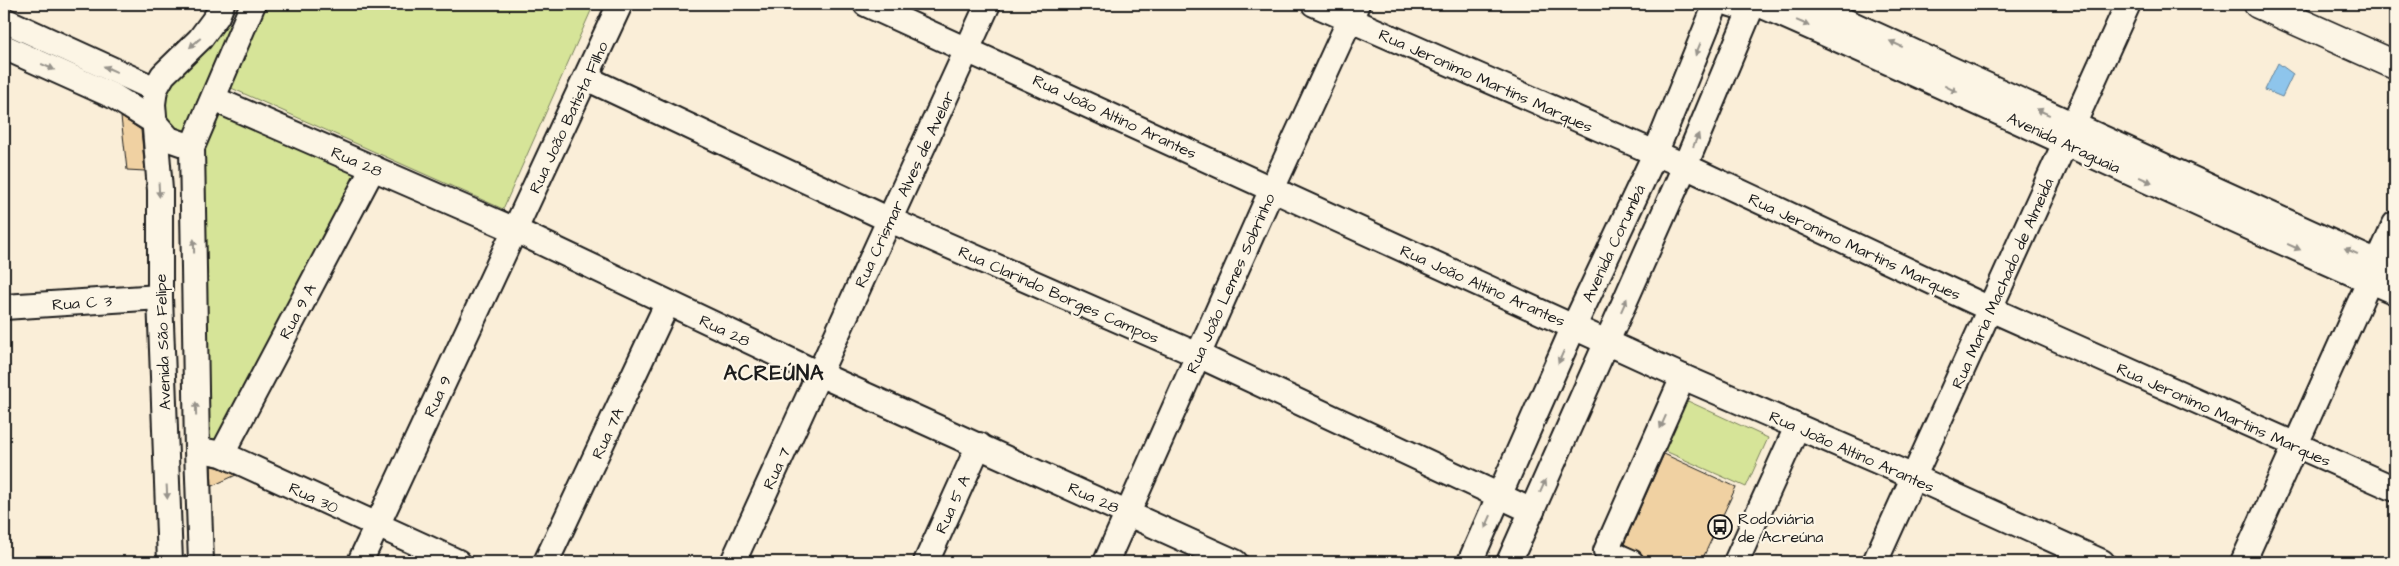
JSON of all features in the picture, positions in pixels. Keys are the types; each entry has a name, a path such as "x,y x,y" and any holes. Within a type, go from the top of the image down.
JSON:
{"main road":[{"path":"2258,4 2395,65"}],"street":[{"name":"Avenida São Felipe","path":"202,562 197,450 192,147 253,4"},
{"name":"Rua João Batista Filho","path":"515,230 620,4"},
{"name":"Rua João Altino Arantes","path":"866,4 1683,377 1914,477 2102,562"},
{"name":"Rua Crismar Alves de Avelar","path":"819,374 988,4"},
{"name":"Rua Jeronimo Martins Marques","path":"1314,4 1353,12 1990,310 2395,490"},
{"name":"Avenida Corumbá","path":"1470,562 1574,326 1654,154 1716,4"},
{"name":"Avenida Corumbá","path":"1509,562 1685,166 1750,4"},
{"name":"Avenida Araguaia","path":"1750,4 1915,63"},
{"name":"Avenida Araguaia","path":"1808,4 1915,63 2069,135 2380,272 2395,292"},
{"name":"Rua Maria Machado de Almeida","path":"1875,562 2128,4"},
{"path":"4,20 154,89 163,75 200,39 220,10 242,28"},
{"name":"Rua João Lemes Sobrinho","path":"1106,562 1353,12"},
{"path":"4,47 113,96 153,121 169,140 192,147"},
{"name":"Rua Clarindo Borges Campos","path":"586,78 890,220 1198,355 1532,511"},
{"name":"Avenida São Felipe","path":"154,89 153,121 160,190 160,297 170,562"},
{"name":"Rua 28","path":"214,99 515,230 667,304 1129,512 1235,562"},
{"name":"Rua 9 A","path":"222,454 373,168"},
{"path":"2243,562 2295,446 2380,272 2395,224"},
{"name":"Rua 9","path":"360,562 515,230"},
{"name":"Rua C 3","path":"4,307 160,297"},
{"name":"Rua 7A","path":"546,562 667,304"},
{"name":"Rua 7","path":"733,562 819,374"},
{"path":"1631,562 1606,551 1683,377"},
{"path":"1736,562 1797,427"},
{"name":"Rua 5 A","path":"926,562 979,446"},
{"name":"Rua 30","path":"165,450 197,450 222,454 458,562"}],"green space":[{"path":"265,4 594,4 503,209 229,87"},
{"path":"217,17 241,29 181,144 154,103"},
{"path":"218,109 364,172 221,444 205,441 201,150"},
{"path":"1677,396 1768,438 1746,487 1654,446"}],"water":[{"path":"2278,63 2293,74 2282,97 2265,90"}],"building":[{"path":"121,117 141,130 145,171 127,170"},
{"path":"1664,454 1736,487 1701,562 1646,562 1642,554 1624,544"},
{"path":"211,466 218,467 236,475 212,486"}],"place":[{"name":"Rodoviária de Acreúna","path":"1720,527"}],"district":[{"name":"ACREÚNA","path":"774,373"}]}
